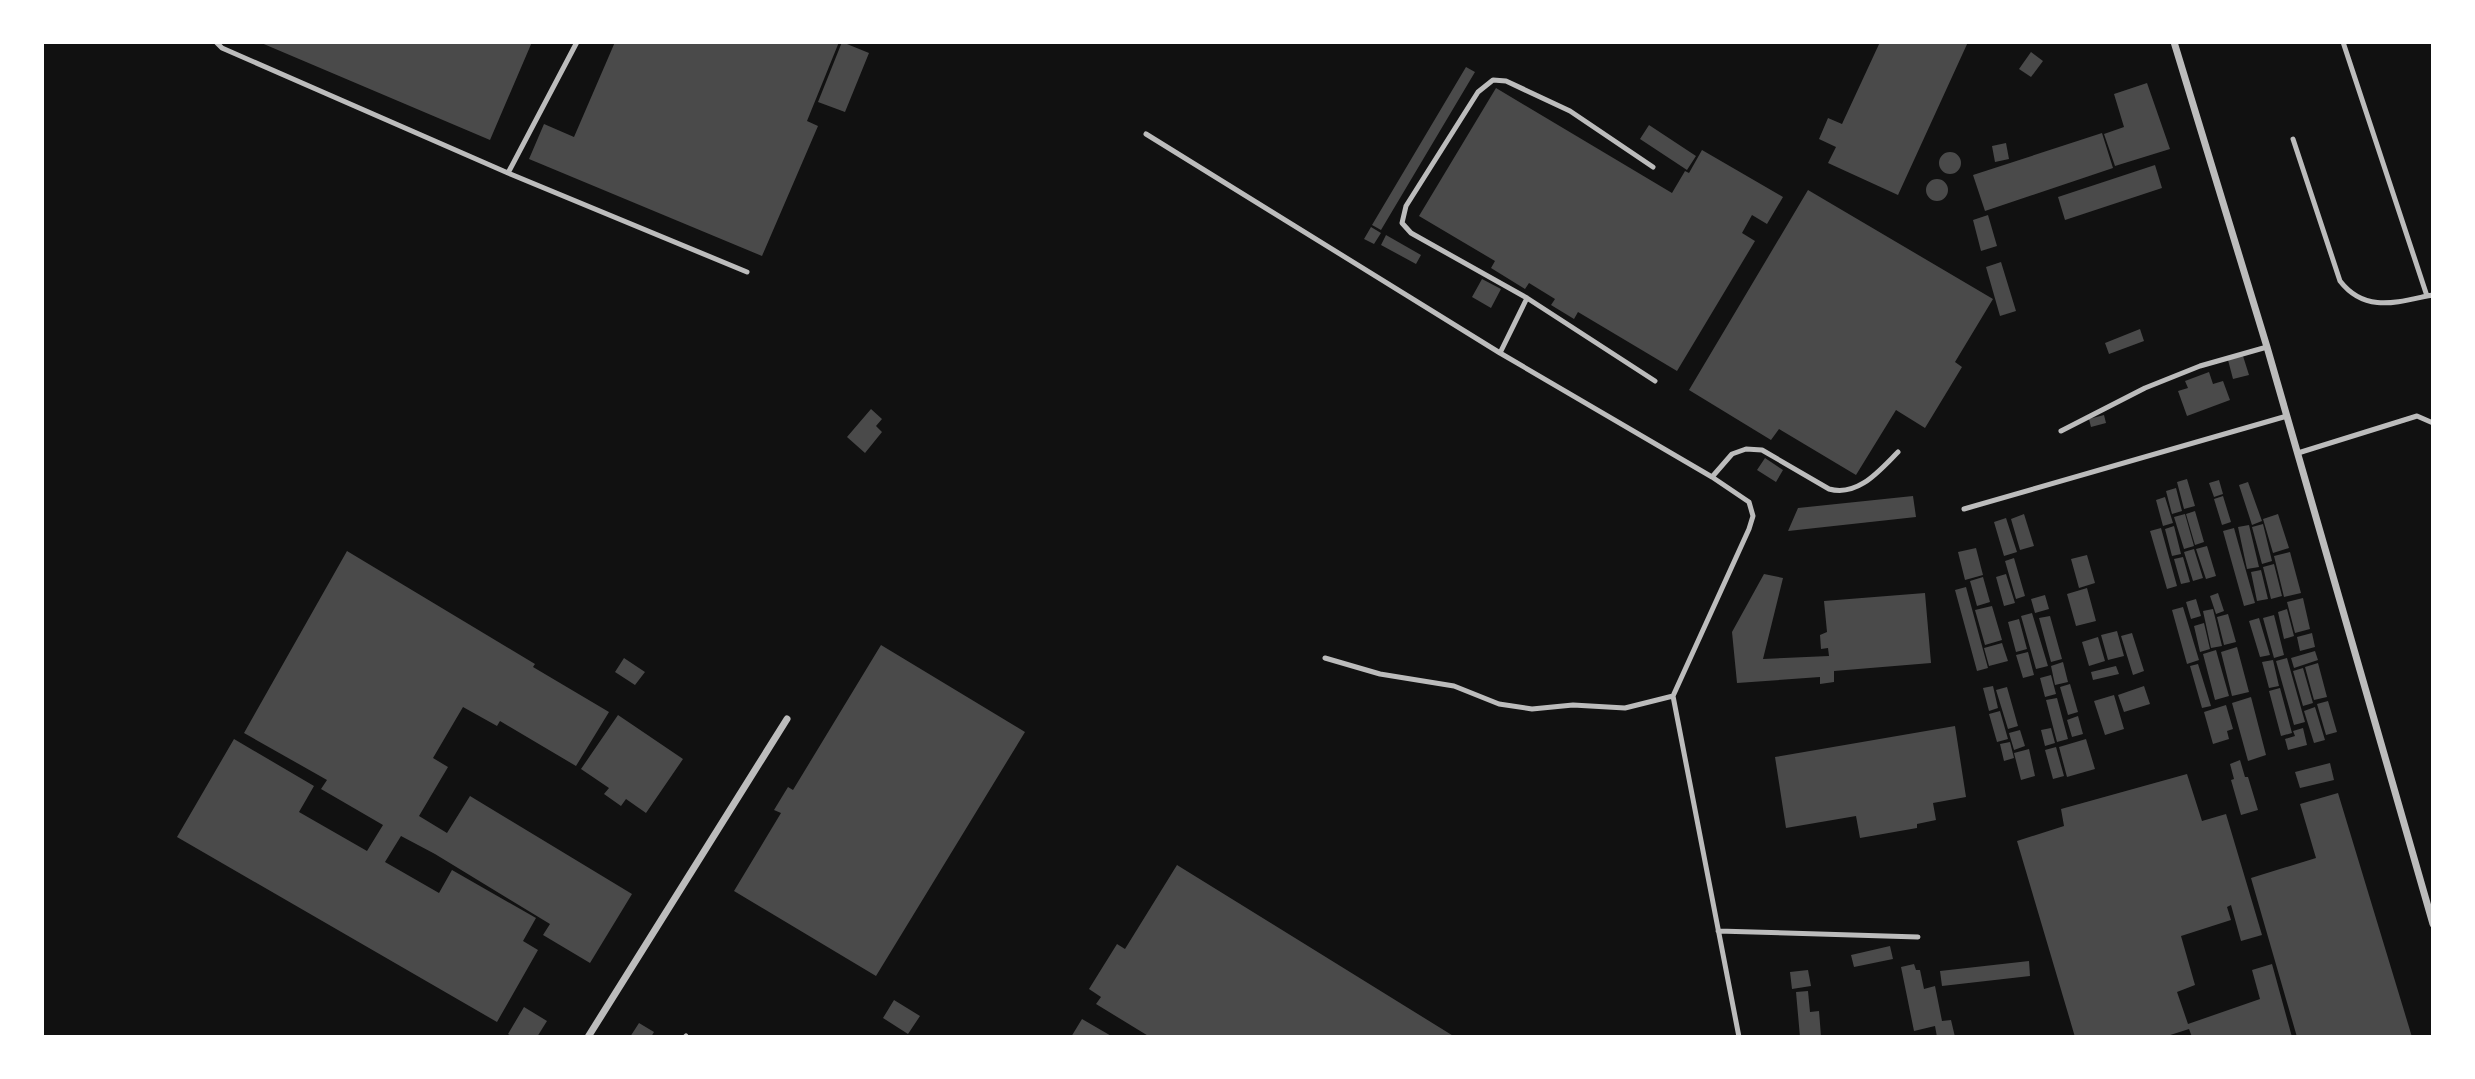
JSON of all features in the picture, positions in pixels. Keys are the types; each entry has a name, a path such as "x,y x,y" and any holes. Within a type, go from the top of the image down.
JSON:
{"street":[{"path":"2174,42 2267,347 2433,924"},
{"path":"588,1037 787,719"}],"lane":[{"path":"216,42 222,48 508,173 747,272"},
{"path":"508,173 577,42"},
{"path":"2293,139 2340,281 2348,291 2357,297 2387,305 2430,295 2343,42"},
{"path":"1653,167 1570,111 1506,81 1493,80 1478,92 1406,206 1402,223 1411,233 1527,298 1655,381"},
{"path":"1146,135 1500,353 1712,477 1749,502 1753,516 1673,696 1739,1037"},
{"path":"1500,353 1527,298"},
{"path":"2061,431 2167,379 2200,366 2267,347"},
{"path":"1964,509 2287,416"},
{"path":"2298,453 2417,416 2433,424"},
{"path":"1712,477 1732,454 1746,449 1762,450 1829,489 1839,492 1866,483 1898,452"},
{"path":"1325,658 1380,674 1454,686 1499,704 1532,709 1573,705 1625,708 1673,696"},
{"path":"1718,931 1918,937"}],"building":[{"path":"259,42 532,42 490,140"},
{"path":"615,42 839,42 807,121 818,126 762,256 529,159 544,124 574,137"},
{"path":"842,42 869,53 845,112 818,102"},
{"path":"1880,42 1968,42 1898,195 1828,163 1836,147 1819,139 1828,118 1842,124"},
{"path":"2031,52 2043,61 2031,77 2019,69"},
{"path":"1466,67 1475,72 1381,230 1372,225"},
{"path":"2147,83 2170,149 2115,166 2104,134 2124,127 2114,94"},
{"path":"1496,88 1672,193 1685,171 1689,173 1702,150 1783,197 1767,224 1752,215 1742,233 1755,241 1677,371 1578,312 1574,319 1551,305 1555,299 1529,283 1525,289 1491,268 1495,261 1419,216"},
{"path":"1649,125 1696,156 1687,170 1640,139"},
{"path":"2102,133 2113,168 1985,211 1973,175"},
{"path":"2006,143 2009,159 1995,162 1992,146"},
{"path":"1950,152 1958,155 1961,163 1958,171 1950,174 1942,171 1939,163 1942,155"},
{"path":"2155,165 2162,188 2065,220 2058,197"},
{"path":"1937,179 1945,182 1948,190 1945,198 1937,201 1929,198 1926,190 1929,182"},
{"path":"1808,190 1993,299 1955,362 1962,367 1925,428 1896,410 1856,475 1779,429 1771,440 1689,390"},
{"path":"1988,215 1997,246 1981,251 1973,220"},
{"path":"1371,227 1381,233 1374,244 1364,239"},
{"path":"1386,235 1421,255 1416,264 1381,245"},
{"path":"2001,262 2016,311 2000,316 1986,267"},
{"path":"1482,279 1501,289 1491,308 1472,297"},
{"path":"2140,329 2144,341 2109,354 2105,343"},
{"path":"2243,356 2249,375 2233,379 2228,360"},
{"path":"2209,372 2213,384 2223,381 2230,400 2187,416 2178,391 2188,388 2185,381"},
{"path":"871,409 882,419 876,426 882,432 865,453 847,437"},
{"path":"2104,415 2106,423 2091,427 2089,419"},
{"path":"1765,458 1783,470 1776,482 1757,470"},
{"path":"2187,479 2195,506 2184,509 2177,482"},
{"path":"2219,480 2223,494 2214,497 2209,483"},
{"path":"2248,482 2262,521 2252,525 2239,485"},
{"path":"2176,488 2182,511 2172,514 2166,491"},
{"path":"1913,496 1916,517 1788,531 1798,508"},
{"path":"2223,496 2231,522 2222,525 2214,499"},
{"path":"2165,497 2173,523 2163,526 2156,500"},
{"path":"2195,511 2204,542 2195,545 2186,514"},
{"path":"2024,514 2034,546 2020,550 2011,519"},
{"path":"2185,514 2194,546 2184,549 2174,517"},
{"path":"2278,514 2289,548 2273,553 2263,519"},
{"path":"2006,518 2017,552 2004,556 1994,522"},
{"path":"2263,524 2272,561 2262,564 2252,527"},
{"path":"2249,525 2259,567 2247,569 2238,527"},
{"path":"2174,526 2181,554 2172,556 2165,529"},
{"path":"2161,528 2177,586 2167,589 2150,531"},
{"path":"2234,528 2255,603 2244,606 2223,531"},
{"path":"2207,546 2216,576 2206,579 2196,549"},
{"path":"1976,548 1983,575 1965,580 1958,552"},
{"path":"2194,549 2203,578 2193,581 2184,552"},
{"path":"347,551 535,664 533,667 609,712 576,766 500,721 497,726 463,707 433,758 448,767 419,816 447,833 470,796 632,894 590,963 543,935 550,924 401,836 385,862 439,893 452,870 536,918 523,941 538,950 497,1022 177,837 234,739 314,786 299,812 367,851 383,825 321,789 327,780 244,733"},
{"path":"2290,552 2301,593 2284,597 2274,556"},
{"path":"2087,555 2095,583 2079,588 2071,559"},
{"path":"2183,557 2190,582 2181,584 2174,559"},
{"path":"2014,558 2025,596 2016,599 2005,561"},
{"path":"2274,564 2282,596 2271,599 2263,567"},
{"path":"2261,570 2268,599 2257,601 2251,572"},
{"path":"1764,574 1783,578 1763,659 1829,656 1828,648 1821,649 1820,635 1827,632 1824,601 1925,593 1931,663 1834,671 1834,682 1820,684 1820,677 1737,683 1732,632"},
{"path":"2006,574 2015,603 2004,606 1996,577"},
{"path":"1983,577 1990,602 1977,606 1970,581"},
{"path":"1966,587 1988,668 1977,671 1955,590"},
{"path":"2087,588 2096,621 2076,626 2067,594"},
{"path":"2218,593 2224,611 2216,614 2210,596"},
{"path":"2045,595 2049,609 2035,613 2031,599"},
{"path":"2303,598 2310,629 2295,633 2287,602"},
{"path":"2196,599 2201,616 2191,619 2186,602"},
{"path":"1992,606 2002,640 1985,645 1975,610"},
{"path":"2183,607 2199,660 2187,664 2172,610"},
{"path":"2213,609 2222,646 2211,648 2203,611"},
{"path":"2287,609 2294,636 2284,639 2278,612"},
{"path":"2032,613 2048,666 2036,669 2021,616"},
{"path":"2228,614 2236,642 2224,645 2217,617"},
{"path":"2274,615 2284,655 2274,658 2263,618"},
{"path":"2050,616 2062,659 2051,662 2039,618"},
{"path":"2259,618 2270,655 2260,657 2249,621"},
{"path":"2019,619 2027,649 2016,652 2008,622"},
{"path":"2204,623 2210,649 2200,652 2194,626"},
{"path":"2117,631 2124,656 2108,660 2101,635"},
{"path":"2132,633 2144,671 2133,675 2121,636"},
{"path":"2312,633 2315,647 2300,651 2297,637"},
{"path":"2098,637 2105,661 2089,666 2082,642"},
{"path":"2002,643 2008,661 1989,666 1984,648"},
{"path":"881,645 1025,732 876,976 734,891 781,813 774,810 788,787 793,790"},
{"path":"2237,647 2249,692 2232,696 2221,652"},
{"path":"2216,650 2229,696 2215,700 2203,654"},
{"path":"2315,651 2318,660 2294,668 2291,658"},
{"path":"2028,652 2034,675 2023,678 2016,655"},
{"path":"624,658 645,672 635,685 615,672"},
{"path":"2287,658 2305,722 2294,725 2276,661"},
{"path":"2273,660 2279,686 2269,688 2262,662"},
{"path":"2063,662 2068,682 2055,685 2051,666"},
{"path":"2318,663 2327,697 2314,700 2305,667"},
{"path":"2198,664 2211,706 2202,708 2190,666"},
{"path":"2116,666 2119,674 2093,680 2091,672"},
{"path":"2303,668 2313,703 2303,706 2293,671"},
{"path":"2051,675 2056,694 2045,697 2040,678"},
{"path":"2070,684 2078,712 2068,715 2060,687"},
{"path":"1993,686 1998,708 1989,711 1983,688"},
{"path":"2144,686 2150,704 2124,712 2118,695"},
{"path":"2007,687 2018,726 2008,729 1996,690"},
{"path":"2280,688 2292,733 2281,736 2269,691"},
{"path":"2114,695 2124,729 2105,735 2094,701"},
{"path":"2251,697 2266,755 2248,761 2232,703"},
{"path":"2057,698 2068,739 2057,742 2046,700"},
{"path":"2328,701 2337,732 2326,735 2317,704"},
{"path":"2226,705 2233,729 2227,731 2229,739 2213,744 2204,712"},
{"path":"2315,707 2325,740 2314,743 2304,711"},
{"path":"2000,711 2008,739 1997,742 1989,714"},
{"path":"618,715 683,759 646,813 626,799 621,806 604,794 609,788 581,769"},
{"path":"2078,716 2083,734 2072,737 2067,720"},
{"path":"1955,726 1966,797 1933,803 1936,820 1917,824 1917,828 1860,838 1856,816 1786,828 1775,757"},
{"path":"2051,728 2055,743 2045,746 2041,730"},
{"path":"2303,728 2307,745 2288,750 2285,739 2295,736 2293,731"},
{"path":"2020,730 2025,746 2014,750 2009,733"},
{"path":"2086,739 2095,769 2067,777 2059,747"},
{"path":"2010,742 2014,758 2004,761 2000,744"},
{"path":"2056,747 2064,776 2053,779 2045,750"},
{"path":"2029,749 2035,776 2021,780 2014,753"},
{"path":"2240,760 2258,810 2241,815 2231,780 2234,779 2230,764"},
{"path":"2330,763 2334,780 2300,788 2295,772"},
{"path":"2187,774 2202,821 2226,814 2262,935 2241,941 2231,905 2227,907 2231,920 2181,936 2195,985 2177,992 2188,1024 2260,999 2252,970 2272,964 2292,1037 2192,1037 2189,1029 2164,1037 2075,1037 2017,841 2064,826 2061,809"},
{"path":"2338,793 2412,1037 2297,1037 2251,878 2316,858 2300,804"},
{"path":"1177,865 1455,1037 1150,1037 1096,1004 1101,997 1089,989 1117,944 1125,949"},
{"path":"1890,946 1893,959 1854,967 1851,955"},
{"path":"2029,961 2030,976 1942,986 1940,971"},
{"path":"1914,964 1916,970 1920,970 1924,989 1935,986 1942,1021 1951,1020 1955,1037 1937,1037 1935,1026 1914,1031 1901,967"},
{"path":"1808,970 1811,986 1792,989 1790,972"},
{"path":"1808,991 1810,1012 1819,1011 1821,1036 1800,1037 1796,992"},
{"path":"894,1000 920,1016 908,1034 883,1018"},
{"path":"524,1007 547,1021 537,1037 513,1037 508,1034"},
{"path":"1082,1019 1113,1037 1071,1037"},
{"path":"639,1023 654,1032 651,1037 630,1037"}]}
